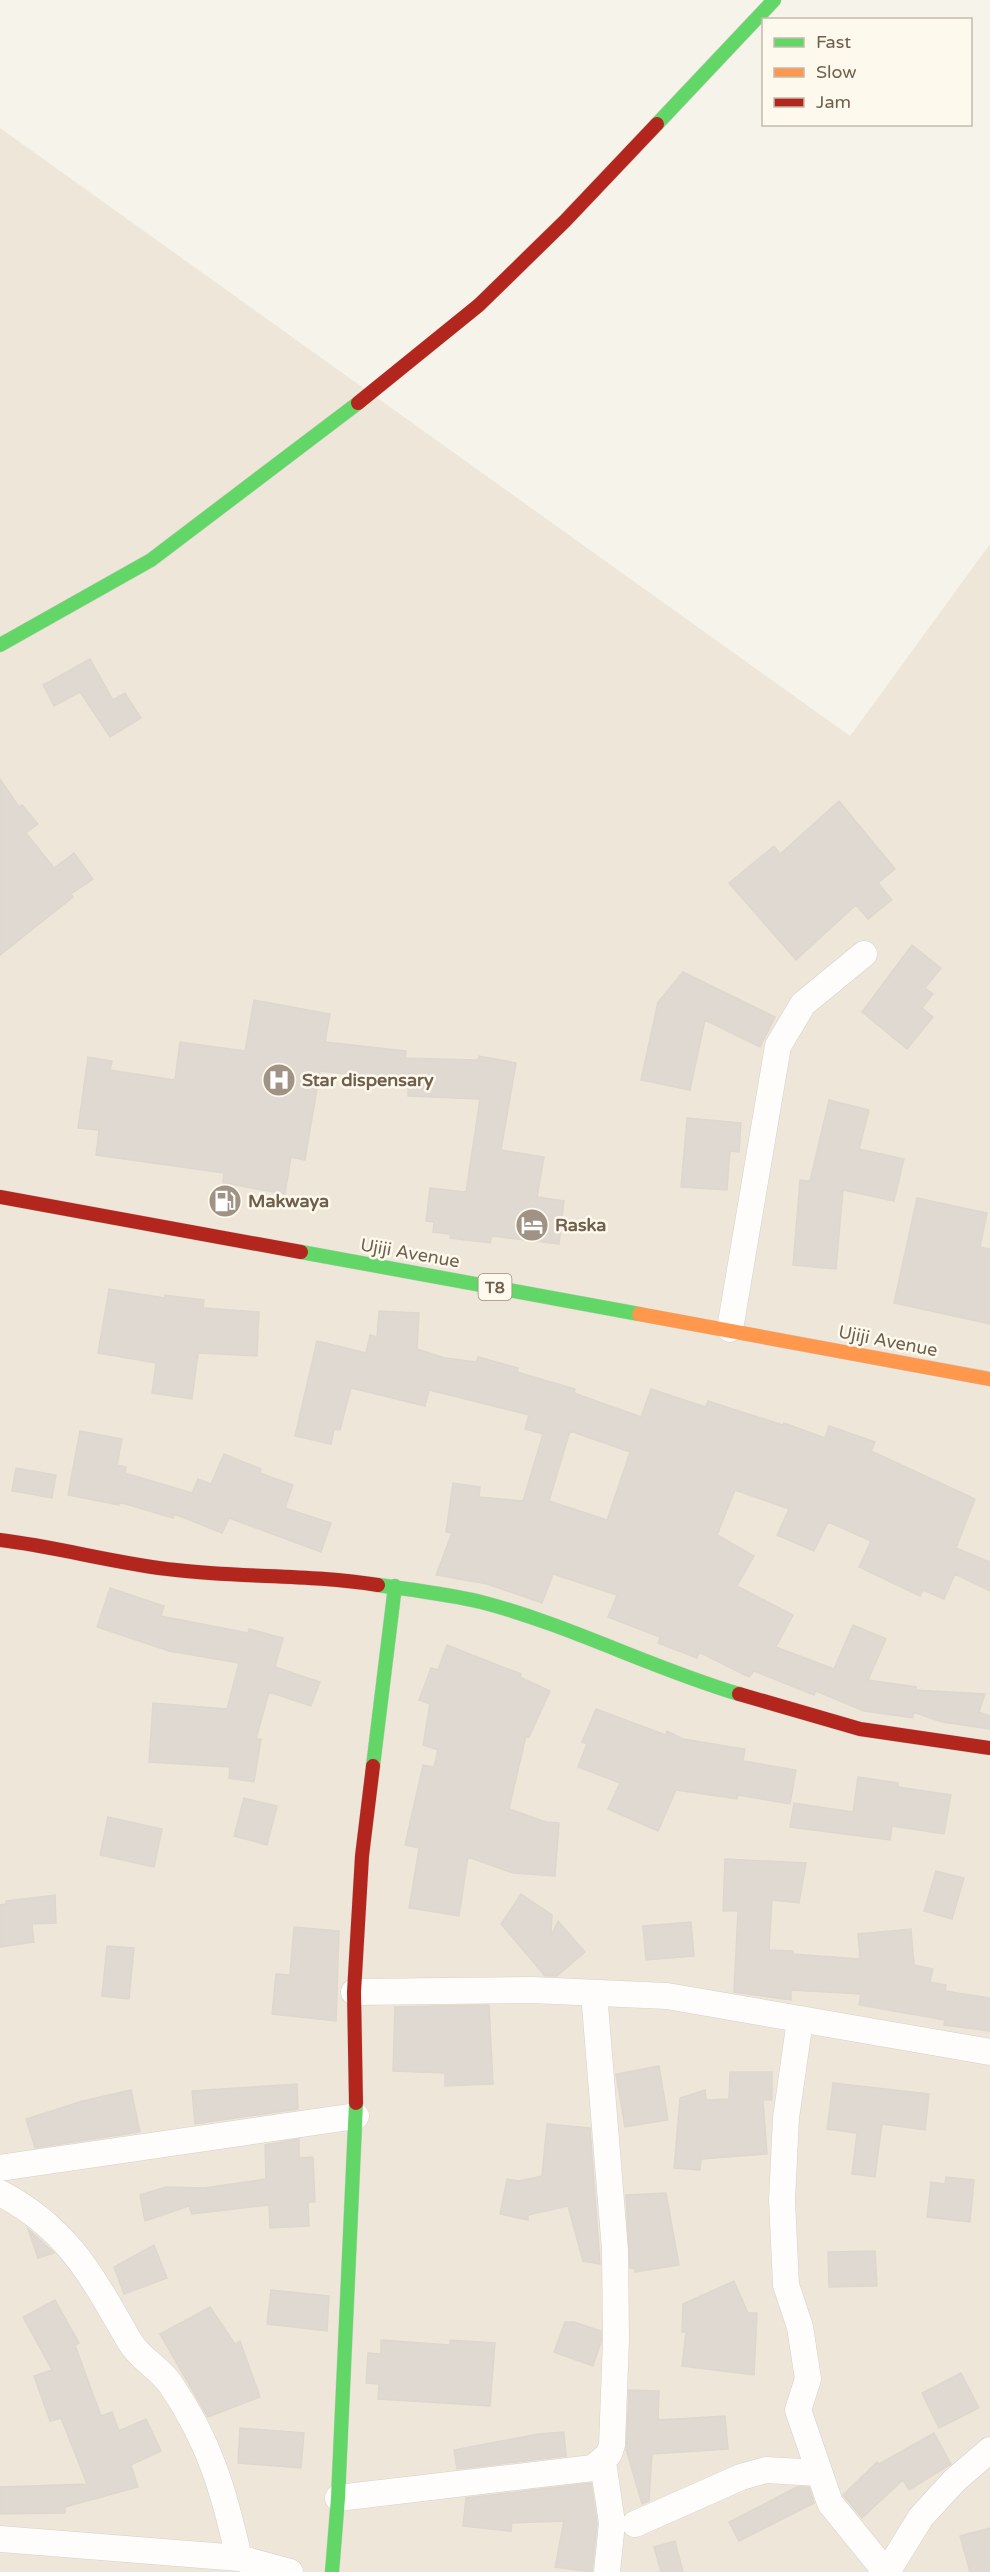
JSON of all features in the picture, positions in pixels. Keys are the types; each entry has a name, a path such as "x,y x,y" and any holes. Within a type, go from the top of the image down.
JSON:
{"main road":[{"path":"2,641 151,560 319,435 479,305 565,221 774,0"},
{"name":"Ujiji Avenue","path":"0,1197 730,1329 990,1379"},
{"path":"0,1540 52,1546 173,1570 221,1575 337,1578 481,1602 616,1648 698,1682 860,1729 990,1748"},
{"path":"332,2572 338,2498 356,2116 354,1992 362,1856 395,1586"}],"street":[{"path":"730,1329 778,1046 802,1004 864,954"},
{"path":"354,1992 532,1990 667,1996 990,2052"},
{"path":"338,2498 593,2468 603,2462 609,2454 613,2435 615,2250 594,1993"},
{"path":"800,2020 786,2118 783,2211 786,2285 800,2327 808,2379 798,2410 830,2503 887,2572 921,2517 955,2480 990,2450"},
{"path":"0,2168 356,2116"},
{"path":"0,2193 29,2209 69,2246 95,2279 131,2344 166,2377 180,2397 206,2442 216,2468 239,2558"},
{"path":"603,2462 612,2523 607,2572"},
{"path":"635,2524 741,2477 766,2470 819,2473"},
{"path":"0,2539 239,2558 290,2572"}],"shaded area":[{"path":"0,128 850,736 990,544 990,2572 0,2572"}],"building":[{"path":"90,659 113,700 125,693 141,718 110,737 80,692 54,706 43,685"},
{"path":"0,779 19,807 22,805 38,824 26,833 54,868 74,853 93,879 71,894 73,897 0,955"},
{"path":"839,801 895,869 878,883 892,900 868,919 856,905 796,960 729,883 774,846 780,854"},
{"path":"912,945 941,968 925,988 933,994 922,1008 933,1017 907,1049 862,1012"},
{"path":"683,972 775,1017 760,1047 705,1020 690,1090 641,1080 658,1002"},
{"path":"254,1000 330,1014 325,1042 406,1051 405,1058 478,1060 479,1056 516,1063 501,1150 544,1157 537,1197 564,1201 559,1244 492,1236 490,1243 450,1238 450,1234 433,1232 434,1222 426,1221 430,1188 466,1192 480,1099 408,1096 408,1081 320,1071 305,1160 291,1157 285,1194 223,1183 224,1173 96,1155 99,1130 78,1128 88,1057 112,1061 110,1070 175,1080 180,1042 245,1051"},
{"path":"829,1100 869,1110 859,1149 904,1159 894,1201 843,1190 836,1269 793,1265 800,1180 810,1181"},
{"path":"687,1118 741,1123 739,1152 730,1151 727,1190 681,1187"},
{"path":"917,1198 987,1213 980,1247 990,1249 990,1324 894,1303"},
{"path":"109,1289 165,1298 165,1295 204,1300 203,1308 259,1312 257,1356 198,1353 192,1399 152,1393 156,1363 98,1353"},
{"path":"379,1311 419,1313 417,1349 445,1358 476,1362 478,1357 518,1368 517,1372 575,1389 574,1393 641,1417 651,1389 706,1407 708,1401 783,1425 784,1423 825,1438 829,1426 875,1442 871,1451 975,1499 956,1548 990,1562 990,1591 955,1574 944,1599 923,1590 920,1596 859,1567 871,1541 828,1522 814,1551 777,1535 789,1509 735,1490 717,1535 754,1556 737,1586 793,1615 776,1647 834,1669 853,1625 886,1639 868,1680 916,1687 916,1690 985,1694 979,1712 990,1716 990,1729 942,1722 913,1712 913,1718 864,1711 816,1691 814,1695 754,1671 749,1677 699,1652 697,1658 658,1643 660,1637 608,1617 617,1595 553,1574 542,1603 487,1584 436,1575 452,1533 446,1532 453,1483 480,1487 479,1497 523,1501 543,1434 525,1429 529,1415 429,1390 425,1406 351,1388 340,1430 334,1429 331,1444 295,1436 317,1341 366,1353 370,1335 377,1337","holes":["570,1431 630,1452 607,1520 549,1501"]},
{"path":"80,1431 122,1439 117,1465 126,1467 125,1473 192,1493 198,1479 211,1484 224,1454 261,1469 260,1473 293,1485 285,1508 331,1523 321,1552 229,1518 222,1533 174,1514 173,1518 119,1502 119,1505 68,1495"},
{"path":"16,1468 56,1475 52,1498 12,1491"},
{"path":"110,1588 164,1606 161,1616 248,1633 249,1629 283,1638 275,1667 320,1682 311,1706 269,1692 256,1739 261,1739 254,1782 229,1778 230,1767 149,1762 153,1703 227,1709 239,1663 169,1651 97,1627"},
{"path":"447,1645 521,1674 520,1677 550,1691 529,1737 526,1736 509,1809 546,1822 559,1823 555,1876 513,1873 468,1857 459,1916 409,1908 419,1848 405,1845 423,1765 434,1767 438,1750 423,1745 430,1704 419,1700 431,1668 438,1670"},
{"path":"596,1709 666,1735 667,1731 683,1739 745,1749 743,1761 796,1770 790,1804 738,1795 737,1799 676,1790 658,1831 608,1809 620,1783 578,1767 587,1744 582,1742"},
{"path":"858,1777 898,1783 898,1787 951,1795 944,1834 892,1826 890,1840 790,1827 794,1803 853,1812"},
{"path":"244,1798 277,1806 267,1845 234,1836"},
{"path":"108,1817 162,1829 154,1867 100,1855"},
{"path":"725,1859 806,1863 799,1903 772,1900 769,1950 860,1959 858,1934 911,1929 914,1965 933,1969 930,1982 946,1985 945,1991 990,1998 990,2031 944,2025 945,2020 859,2005 861,1994 791,1990 791,2000 734,1992 738,1911 723,1911"},
{"path":"936,1871 964,1878 952,1919 924,1911"},
{"path":"521,1894 552,1915 551,1936 558,1921 585,1952 557,1976 545,1976 501,1924"},
{"path":"55,1895 56,1923 32,1924 34,1942 0,1947 0,1905 6,1904 6,1901"},
{"path":"691,1922 694,1956 646,1960 643,1926"},
{"path":"294,1927 339,1931 336,2021 272,2014 276,1974 290,1975"},
{"path":"107,1946 134,1948 129,1999 102,1996"},
{"path":"489,2005 493,2084 445,2086 445,2073 393,2071 395,2007"},
{"path":"659,2066 668,2120 625,2127 616,2074"},
{"path":"730,2072 772,2072 772,2100 763,2100 767,2154 701,2159 700,2170 674,2168 680,2098 705,2090 706,2100 729,2099"},
{"path":"833,2083 929,2094 925,2130 882,2124 875,2177 852,2174 857,2133 827,2129"},
{"path":"297,2084 298,2109 195,2124 192,2091"},
{"path":"131,2090 140,2132 35,2148 26,2119 83,2101"},
{"path":"547,2124 590,2128 600,2264 583,2261 568,2206 528,2215 528,2220 500,2214 507,2179 519,2181 542,2176"},
{"path":"299,2139 299,2158 313,2157 315,2202 308,2202 309,2226 270,2228 269,2205 192,2214 189,2206 145,2221 140,2195 166,2187 204,2188 266,2179 265,2145"},
{"path":"946,2177 974,2180 970,2222 927,2217 931,2182 945,2184"},
{"path":"666,2193 679,2265 635,2272 635,2269 630,2268 626,2195"},
{"path":"28,2229 34,2234 54,2253 38,2258"},
{"path":"154,2245 167,2278 124,2294 114,2267"},
{"path":"875,2251 877,2286 829,2287 828,2252"},
{"path":"734,2281 748,2313 757,2313 754,2375 682,2366 686,2332 682,2332 683,2304"},
{"path":"271,2290 329,2296 327,2331 267,2324"},
{"path":"55,2300 79,2343 75,2345 101,2416 112,2412 119,2431 146,2419 161,2451 131,2465 138,2487 65,2507 65,2513 0,2514 0,2487 87,2484 61,2418 50,2421 34,2376 52,2370 23,2317"},
{"path":"210,2307 235,2344 240,2341 260,2397 208,2417 160,2334"},
{"path":"565,2322 574,2322 601,2331 601,2342 593,2366 554,2352"},
{"path":"381,2340 450,2345 450,2340 495,2343 490,2406 378,2399 379,2384 366,2383 368,2353 381,2354"},
{"path":"961,2373 979,2408 939,2428 922,2393"},
{"path":"629,2390 659,2391 658,2420 725,2416 728,2449 652,2454 649,2501 642,2504 626,2449"},
{"path":"240,2428 304,2433 301,2468 238,2463"},
{"path":"564,2432 566,2456 457,2469 454,2450 538,2434"},
{"path":"934,2433 951,2464 909,2490 903,2480 862,2518 843,2495 877,2462 879,2464"},
{"path":"591,2483 597,2523 592,2572 555,2567 564,2521 512,2523 511,2531 463,2526 466,2498"},
{"path":"797,2487 809,2487 814,2503 739,2541 729,2522"},
{"path":"990,2528 990,2572 970,2572 960,2536"},
{"path":"675,2541 683,2572 661,2572 654,2547"}],"traffic: fast":[{"path":"657,124 774,0"},
{"path":"0,645 151,560 358,403"},
{"path":"301,1252 639,1314"},
{"path":"378,1585 456,1597 514,1611 706,1684 739,1694"},
{"path":"373,1766 395,1586"},
{"path":"332,2572 338,2498 356,2103"}],"traffic: slow":[{"path":"639,1314 990,1379"}],"traffic: jam":[{"path":"358,403 479,305 565,221 657,124"},
{"path":"0,1197 301,1252"},
{"path":"0,1540 176,1570 328,1579 378,1585"},
{"path":"739,1694 860,1729 990,1748"},
{"path":"356,2103 354,1992 362,1856 373,1766"}],"place":[{"name":"Star dispensary","path":"279,1080"},
{"name":"Makwaya","path":"225,1201"},
{"name":"Raska","path":"532,1225"}]}
